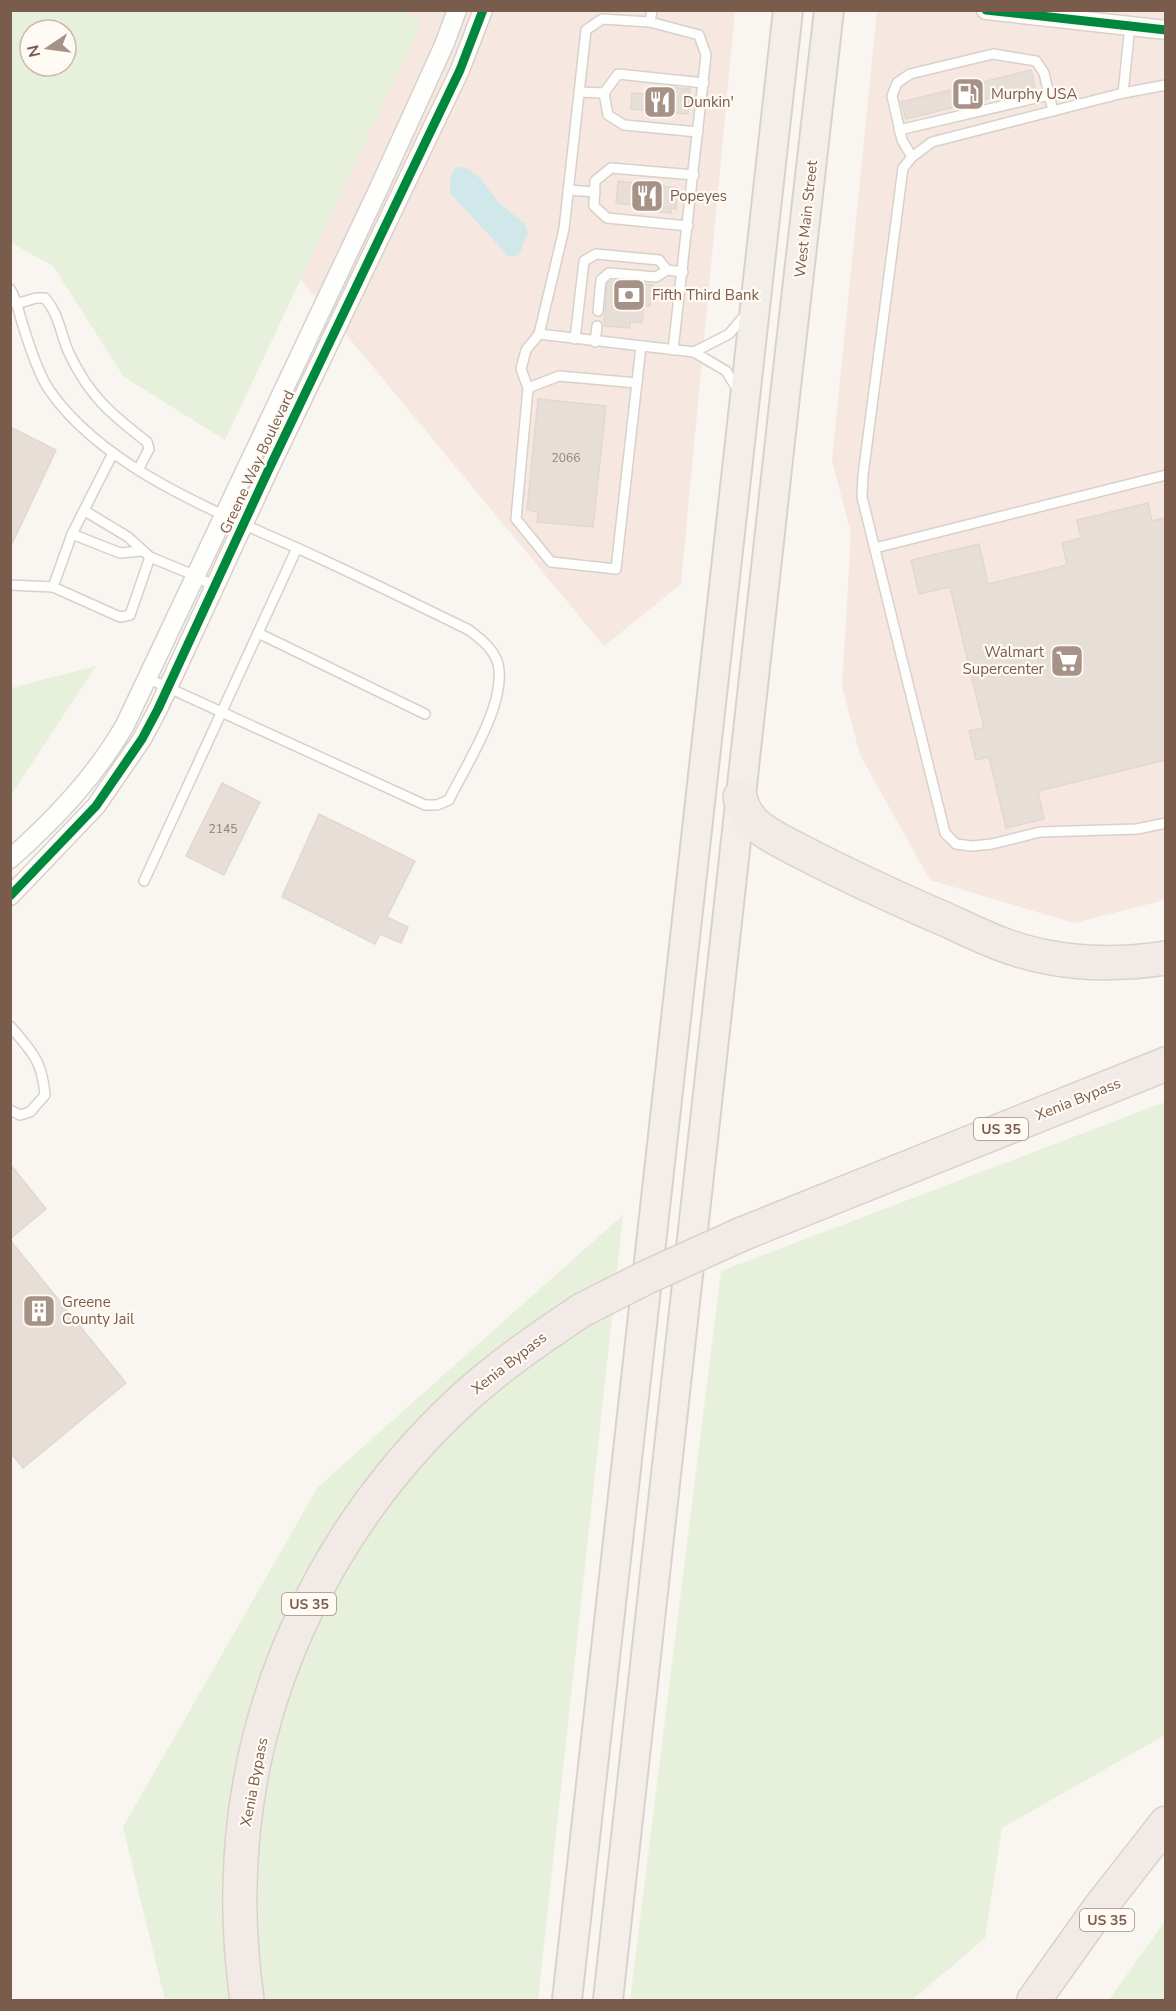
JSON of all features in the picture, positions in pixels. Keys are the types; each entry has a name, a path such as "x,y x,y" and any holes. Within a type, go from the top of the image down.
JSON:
{"highway":[{"path":"740,797 742,807 748,817 761,830 875,888 1013,949 1047,957 1085,962 1135,963 1166,958"},
{"name":"Xenia Bypass","path":"247,2001 241,1954 240,1919 246,1816 260,1743 275,1687 301,1621 320,1581 379,1489 414,1448 463,1399 505,1364 582,1310 647,1277 742,1234 1166,1064"},
{"path":"1034,2001 1101,1906 1166,1823"},
{"name":"US 35","path":"1050,2001 1166,1841"}],"main road":[{"path":"567,2001 789,10"},
{"name":"West Main Street","path":"608,2001 829,10"}],"street":[{"name":"Greene Way Boulevard","path":"10,859 52,821 80,790 109,754 125,725 435,66 457,10"},
{"name":"Greene Way Boulevard","path":"10,896 96,806 142,740 455,81 483,10"},
{"path":"986,10 1131,18 1166,30"}],"lane":[{"path":"650,22 652,10"},
{"path":"1123,93 1131,18"},
{"path":"641,346 616,569 551,562 516,519 528,388 520,369 526,350 539,334 564,229 586,30 602,19 650,22 699,35 706,55 673,350"},
{"path":"912,157 902,140 892,96 897,83 910,74 993,54 1036,61 1044,73 1053,111"},
{"path":"698,132 624,125 608,115 604,93 618,74 704,83"},
{"path":"1166,85 1123,93 932,142 912,157 903,168 863,475 862,498 945,833 956,844 972,846 993,844 1040,832 1137,830 1166,823"},
{"path":"579,92 604,93"},
{"path":"900,130 1049,95"},
{"path":"688,226 608,218 594,206 595,181 611,168 694,176"},
{"path":"568,190 595,192"},
{"path":"575,339 584,261 596,254 659,260 667,270"},
{"path":"598,311 601,280 609,273 656,277 667,270 683,272"},
{"path":"10,289 27,340 48,389 75,421 114,453 138,470 225,515 469,630 487,644 500,668 496,705 449,800 437,805 425,805 221,714 147,678"},
{"path":"16,304 36,298 45,298 54,309 69,352 92,393 112,415 147,442 149,449 138,470"},
{"path":"694,352 729,334 755,304"},
{"path":"595,342 597,326"},
{"path":"539,334 694,352 726,371 743,412"},
{"path":"528,388 560,376 637,383"},
{"path":"53,587 72,534 86,511 114,453"},
{"path":"875,548 1166,475"},
{"path":"86,511 128,537 150,557 215,586"},
{"path":"72,534 120,553 142,551"},
{"path":"144,881 297,548"},
{"path":"10,585 53,587 120,617 130,615 150,557"},
{"path":"258,633 425,714"},
{"path":"10,1026 34,1055 43,1075 45,1095 30,1112 20,1115 10,1110"}],"shaded area":[{"path":"242,11 735,11 681,584 604,646 186,141"},
{"path":"877,11 1165,11 1165,900 1074,923 930,880 860,755 842,687 851,533 832,461"}],"green space":[{"path":"407,10 421,24 225,440 124,377 53,266 11,243 11,11"},
{"path":"96,666 11,795 11,688"},
{"path":"1165,1102 1165,1735 1002,1828 985,1938 912,2000 630,2000 721,1271"},
{"path":"623,1215 538,2000 165,2000 123,1827 318,1487"},
{"path":"1165,1921 1165,2000 1109,2000"}],"water":[{"path":"456,167 467,168 480,178 499,203 525,224 528,233 519,255 509,257 450,193 450,178"}],"building":[{"name":"Murphy USA","path":"1031,70 1035,87 906,119 901,102"},
{"name":"Dunkin'","path":"653,86 690,89 688,114 631,109 632,93 653,94"},
{"name":"Popeyes","path":"618,181 678,188 676,209 671,208 671,213 640,210 640,206 616,203"},
{"name":"Fifth Third Bank","path":"611,281 653,285 650,306 644,306 642,323 630,322 630,328 604,326 607,283"},
{"path":"538,399 606,406 593,527 537,522 538,512 527,510"},
{"path":"10,427 56,450 10,548"},
{"name":"Walmart Supercenter","path":"1148,503 1152,521 1166,518 1166,760 1038,791 1044,819 1006,828 989,757 976,760 969,731 984,728 950,587 919,594 911,560 979,544 988,584 1067,565 1062,543 1081,538 1077,520"},
{"path":"222,783 260,802 224,875 186,856"},
{"path":"319,814 415,861 387,917 408,927 401,943 380,934 375,944 282,897"},
{"path":"10,1164 46,1209 10,1239"},
{"name":"Greene County Jail","path":"10,1240 126,1383 23,1468 10,1452"}],"cycle path":[{"path":"10,896 96,806 142,739 460,70 483,10"},
{"path":"986,10 1166,30"}],"place":[{"name":"Murphy USA","path":"968,94"},
{"name":"Dunkin'","path":"660,102"},
{"name":"Popeyes","path":"647,196"},
{"name":"Fifth Third Bank","path":"629,295"},
{"name":"Walmart Supercenter","path":"1067,661"},
{"name":"Greene County Jail","path":"39,1311"}]}
